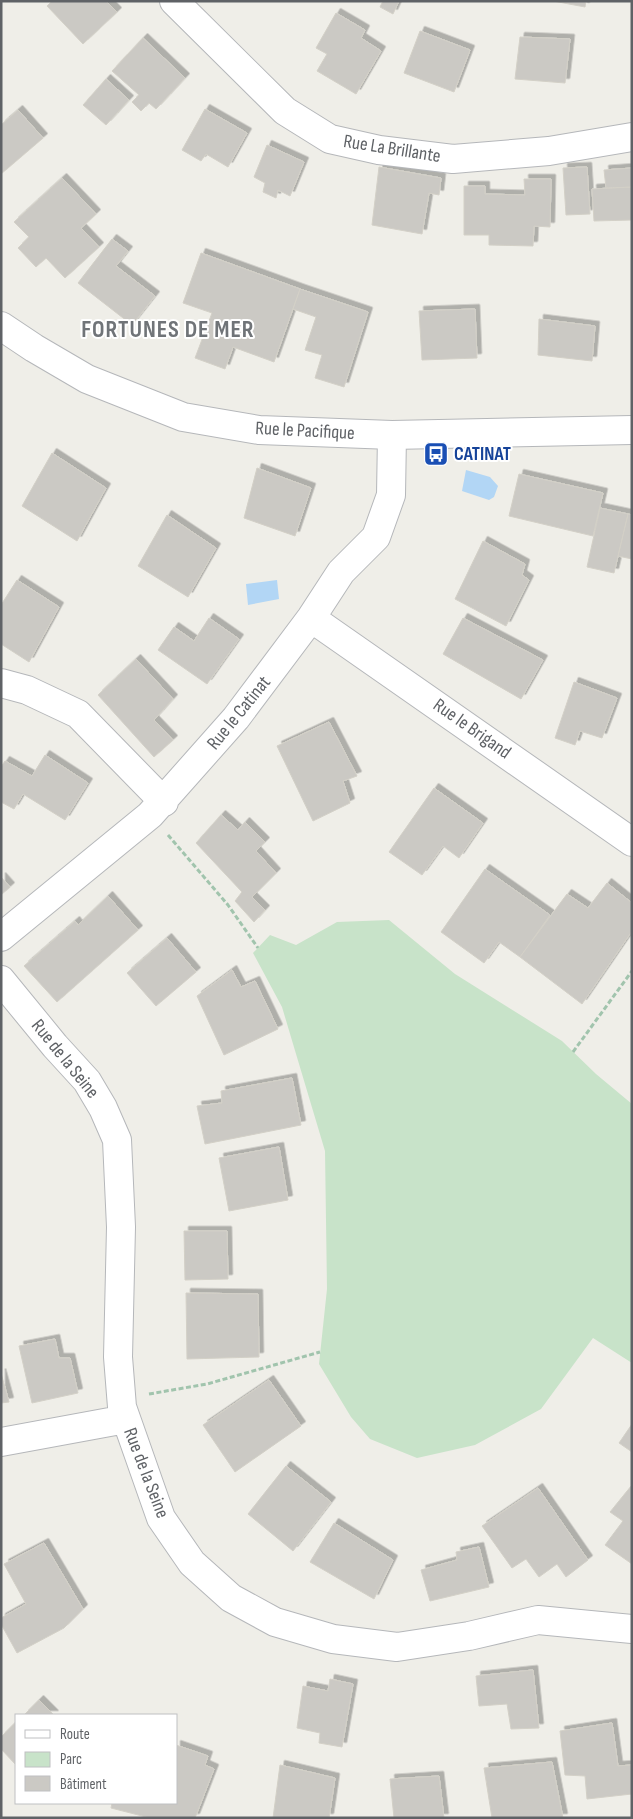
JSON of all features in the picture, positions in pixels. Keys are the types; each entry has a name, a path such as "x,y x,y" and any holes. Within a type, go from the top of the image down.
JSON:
{"street":[{"name":"Rue La Brillante","path":"174,1 285,111 330,139 379,150 453,159 549,151 632,137"},
{"name":"Rue le Pacifique","path":"1,326 87,379 183,417 269,432 392,435 632,430"},
{"name":"Rue le Catinat","path":"1,938 157,809 236,718 311,618 341,572 376,537 391,495 392,435"},
{"name":"Rue le Brigand","path":"311,618 632,842"},
{"path":"1,683 27,690 78,714 157,809"},
{"name":"Rue de la Seine","path":"1,980 55,1046 87,1080 103,1108 117,1140 121,1227 118,1357 124,1409 161,1518 192,1563 232,1598 276,1622 333,1639 397,1647 469,1636 538,1620 632,1630"},
{"path":"1,1442 124,1409"}],"path":[{"path":"157,809 258,948"},
{"path":"573,1052 632,971"},
{"path":"124,1409 320,1352"}],"green space":[{"path":"389,920 455,974 562,1041 596,1074 632,1104 632,1363 593,1338 541,1409 475,1445 417,1458 370,1439 351,1417 319,1364 327,1289 325,1151 282,1007 253,953 270,935 296,945 337,922"}],"water":[{"path":"466,470 490,477 498,486 494,497 489,500 462,491"},
{"path":"277,580 279,599 248,605 246,584"}],"building":[{"path":"52,1 106,1 117,12 83,44 47,6"},
{"path":"383,1 399,1 393,14 380,7"},
{"path":"553,1 586,1 585,7"},
{"path":"336,13 365,30 361,38 381,51 356,94 317,71 327,54 316,48"},
{"path":"420,31 470,50 454,92 404,73"},
{"path":"520,37 570,39 565,83 515,79"},
{"path":"143,38 185,78 156,109 149,103 141,111 132,102 139,95 112,71"},
{"path":"106,79 129,100 106,125 83,105"},
{"path":"205,109 247,133 228,167 206,154 201,161 182,150"},
{"path":"18,110 43,138 1,174 1,125"},
{"path":"267,145 304,162 290,196 278,190 276,198 263,192 265,183 254,177"},
{"path":"379,167 441,178 439,195 429,193 422,234 372,225"},
{"path":"587,167 590,214 566,215 563,168"},
{"path":"632,168 632,187 606,188 604,170"},
{"path":"62,178 96,214 81,228 99,247 65,278 46,258 36,267 18,248 29,237 14,222"},
{"path":"524,179 551,179 550,227 534,226 533,246 489,245 489,235 464,235 464,186 485,186 485,194 525,195"},
{"path":"632,187 632,220 594,221 592,189"},
{"path":"112,239 128,251 116,266 155,296 132,325 78,283"},
{"path":"201,253 300,289 274,362 233,347 225,369 195,358 212,313 183,303"},
{"path":"300,289 368,312 344,387 315,378 322,355 305,350 316,317 293,309"},
{"path":"475,309 477,358 422,360 419,311"},
{"path":"539,319 595,326 592,361 538,355"},
{"path":"52,453 106,488 77,541 22,506"},
{"path":"257,468 311,488 295,536 244,518"},
{"path":"519,474 603,493 593,536 509,516"},
{"path":"600,508 628,514 614,573 587,567"},
{"path":"628,514 632,515 632,559 618,556"},
{"path":"167,515 216,548 188,597 138,566"},
{"path":"483,541 525,564 522,575 529,580 506,626 455,599"},
{"path":"17,580 59,607 29,662 1,644 1,605"},
{"path":"209,618 239,639 207,684 158,650 174,627 194,641"},
{"path":"463,618 543,660 521,699 443,654"},
{"path":"136,659 173,699 154,720 173,740 154,757 98,695"},
{"path":"574,682 617,698 602,738 580,731 575,745 555,738"},
{"path":"329,722 357,776 343,781 350,803 313,821 277,746"},
{"path":"45,755 88,783 65,820 23,794 14,809 1,802 1,767 5,761 32,776"},
{"path":"434,788 483,823 459,858 443,846 422,875 389,852"},
{"path":"221,815 238,830 245,822 265,842 256,851 276,873 252,897 265,910 254,922 235,901 242,892 196,843"},
{"path":"485,869 550,915 520,957 499,942 484,963 441,932"},
{"path":"1,877 10,887 1,895"},
{"path":"607,883 632,903 632,931 582,1004 520,957 567,894 588,908"},
{"path":"108,896 138,930 57,1002 24,966 75,921 78,925"},
{"path":"167,938 196,972 156,1006 127,973"},
{"path":"232,970 241,987 255,981 278,1029 224,1055 197,996"},
{"path":"292,1078 301,1125 205,1144 197,1106 222,1103 221,1091"},
{"path":"279,1147 288,1200 229,1211 219,1158"},
{"path":"184,1231 227,1231 228,1279 185,1280"},
{"path":"186,1293 258,1294 259,1357 187,1359"},
{"path":"55,1339 59,1358 70,1358 78,1393 32,1403 19,1346"},
{"path":"1,1373 9,1402 1,1403"},
{"path":"269,1380 301,1426 235,1472 203,1425"},
{"path":"632,1424 632,1452 619,1443"},
{"path":"286,1466 331,1502 293,1551 248,1514"},
{"path":"632,1485 632,1564 605,1545 623,1521 610,1512"},
{"path":"538,1488 588,1560 566,1577 557,1564 539,1577 526,1559 512,1568 482,1526"},
{"path":"334,1523 393,1560 374,1599 310,1562"},
{"path":"44,1543 83,1609 64,1628 17,1653 1,1624 1,1618 26,1604 4,1564"},
{"path":"479,1547 489,1587 430,1601 421,1570 457,1560 456,1552"},
{"path":"533,1670 539,1728 511,1729 507,1704 479,1706 476,1676"},
{"path":"330,1679 353,1684 342,1747 319,1743 320,1733 297,1728 303,1686 328,1691"},
{"path":"39,1700 53,1714 25,1714"},
{"path":"15,1723 15,1764 1,1749 1,1737"},
{"path":"612,1723 618,1766 632,1765 632,1794 587,1799 585,1776 565,1775 560,1731"},
{"path":"178,1746 208,1756 205,1765 214,1769 195,1818 150,1818 111,1808 112,1804 178,1804"},
{"path":"552,1762 563,1818 492,1818 484,1768"},
{"path":"280,1765 335,1778 329,1818 273,1818"},
{"path":"439,1776 444,1818 394,1818 390,1779"}],"place":[{"name":"CATINAT","path":"436,454"}],"district":[{"name":"FORTUNES DE MER","path":"168,329"}]}
